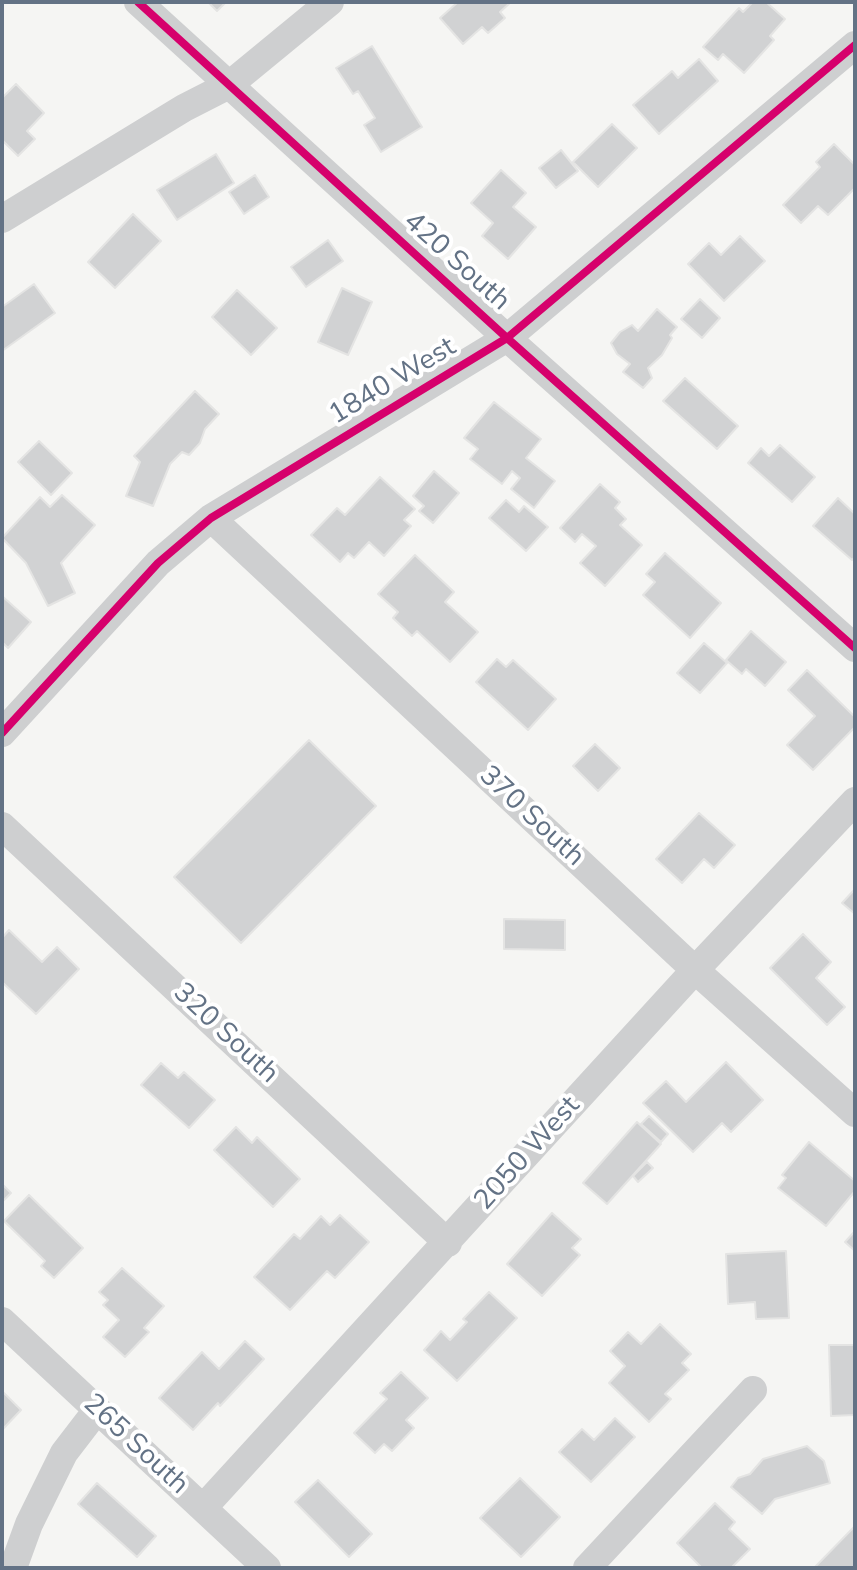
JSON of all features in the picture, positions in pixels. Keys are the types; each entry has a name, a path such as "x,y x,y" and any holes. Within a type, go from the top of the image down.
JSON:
{"street":[{"name":"420 South","path":"138,2 507,338 855,648"},
{"path":"2,219 184,108 229,85 330,2"},
{"name":"1840 West","path":"2,733 158,563 211,518 507,338 855,45"},
{"name":"370 South","path":"211,518 695,970 855,1113"},
{"name":"2050 West","path":"203,1508 695,970 855,801"},
{"name":"320 South","path":"2,826 448,1243"},
{"name":"265 South","path":"2,1321 267,1568"},
{"path":"587,1568 753,1390"},
{"path":"13,1568 29,1524 64,1453 97,1410"}],"building":[{"path":"208,2 226,2 217,11"},
{"path":"458,2 511,2 500,12 505,18 488,33 482,27 463,44 440,18"},
{"path":"753,2 766,2 785,19 770,36 774,40 744,73 723,54 718,60 703,47 739,8 743,12"},
{"path":"372,46 422,127 381,152 364,125 375,118 358,91 353,94 336,68"},
{"path":"699,59 718,81 659,134 633,105 672,71 678,78"},
{"path":"16,84 44,113 27,131 35,139 18,156 2,140 2,98"},
{"path":"612,124 637,148 598,187 573,162"},
{"path":"834,144 855,165 855,188 828,215 818,206 801,223 783,205 820,167 816,162"},
{"path":"561,150 578,171 556,188 539,168"},
{"path":"216,154 234,183 177,220 157,190"},
{"path":"501,170 526,193 513,207 536,227 508,259 482,236 493,223 471,203"},
{"path":"255,175 269,197 244,214 229,192"},
{"path":"133,214 161,241 115,288 88,262"},
{"path":"740,236 765,261 724,301 688,264 709,243 721,255"},
{"path":"328,240 343,261 306,287 291,267"},
{"path":"34,284 55,313 2,351 2,307"},
{"path":"342,288 372,302 348,355 318,342"},
{"path":"237,290 277,328 251,355 212,317"},
{"path":"700,299 720,318 702,338 681,319"},
{"path":"657,309 677,327 662,355 648,368 652,378 643,388 623,372 630,364 617,354 611,343 620,332 632,325 638,331"},
{"path":"685,378 738,426 717,449 663,401"},
{"path":"195,391 219,414 205,429 200,443 189,455 182,452 170,464 153,506 126,496 140,462 134,456"},
{"path":"494,402 541,439 526,458 555,481 534,508 511,489 520,478 512,471 502,484 470,459 478,449 464,438"},
{"path":"39,441 72,473 51,495 18,462"},
{"path":"780,445 815,477 792,502 748,463 761,448 769,456"},
{"path":"434,471 459,493 433,523 419,511 424,506 413,496"},
{"path":"380,477 415,509 404,520 411,526 384,556 369,542 354,558 348,553 340,562 311,535 337,508 345,515"},
{"path":"600,484 620,502 615,508 626,519 620,525 642,545 605,586 580,563 596,546 582,534 575,542 560,528"},
{"path":"62,495 95,525 61,563 75,593 48,606 26,563 2,538 40,497 50,507"},
{"path":"838,498 855,514 855,557 852,560 813,526"},
{"path":"506,500 519,512 524,506 548,527 526,551 489,518"},
{"path":"665,553 721,603 690,638 643,595 655,582 646,574"},
{"path":"415,555 454,592 445,602 478,632 450,662 417,631 412,636 393,618 398,612 378,594"},
{"path":"2,596 31,622 8,648 2,642"},
{"path":"751,631 786,662 765,686 746,669 742,674 726,660"},
{"path":"704,643 727,663 700,693 677,673"},
{"path":"497,659 506,667 513,660 556,699 528,730 476,682"},
{"path":"807,670 855,717 855,727 813,770 787,745 815,716 788,690"},
{"path":"309,740 376,806 241,943 174,877"},
{"path":"595,744 620,768 598,791 573,766"},
{"path":"699,813 735,845 714,868 704,859 682,883 656,859"},
{"path":"855,889 855,914 842,903"},
{"path":"504,919 565,920 565,950 504,949"},
{"path":"9,930 42,962 57,947 79,969 36,1014 2,982 2,938"},
{"path":"803,934 831,962 816,978 845,1007 827,1025 770,968"},
{"path":"726,1062 763,1100 731,1132 722,1123 693,1152 643,1103 666,1081 686,1102"},
{"path":"161,1063 178,1078 184,1072 215,1100 189,1128 141,1085"},
{"path":"649,1116 668,1134 661,1142 641,1124"},
{"path":"637,1122 661,1144 607,1204 583,1183"},
{"path":"236,1127 252,1143 257,1137 300,1179 273,1207 214,1150"},
{"path":"809,1142 855,1181 855,1191 826,1226 778,1188 786,1178 782,1175"},
{"path":"647,1162 653,1168 638,1182 633,1176"},
{"path":"2,1184 11,1193 2,1202"},
{"path":"29,1195 83,1248 54,1278 41,1266 45,1261 4,1221"},
{"path":"552,1213 581,1239 572,1248 580,1255 542,1296 507,1264"},
{"path":"340,1215 369,1242 335,1278 327,1271 290,1310 254,1277 294,1234 300,1239 321,1216 330,1225"},
{"path":"855,1231 855,1251 845,1242"},
{"path":"786,1251 789,1318 756,1319 755,1302 728,1304 726,1254"},
{"path":"122,1268 164,1306 144,1328 149,1332 125,1357 103,1337 119,1320 103,1305 108,1300 99,1292"},
{"path":"489,1292 517,1318 457,1381 424,1350 441,1331 450,1340 467,1322 463,1319"},
{"path":"660,1324 691,1354 682,1363 689,1370 665,1394 671,1399 649,1422 609,1383 625,1366 610,1351 628,1332 641,1344"},
{"path":"245,1341 264,1359 193,1430 159,1398 202,1352 219,1369"},
{"path":"829,1345 855,1345 855,1415 831,1416"},
{"path":"401,1372 428,1398 406,1420 414,1428 392,1451 384,1444 375,1453 354,1433 387,1399 380,1393"},
{"path":"2,1391 21,1410 2,1430"},
{"path":"615,1418 635,1437 591,1482 559,1452 582,1429 594,1440"},
{"path":"807,1446 824,1461 830,1483 775,1499 762,1514 731,1487 738,1478 750,1474 763,1459"},
{"path":"520,1478 560,1517 521,1557 480,1518"},
{"path":"318,1480 372,1534 349,1557 295,1502"},
{"path":"97,1483 156,1536 137,1557 78,1504"},
{"path":"715,1503 735,1522 729,1529 750,1549 731,1568 702,1568 677,1543"},
{"path":"855,1526 855,1568 814,1568"}],"cycle path":[{"path":"138,2 507,338 855,648"},
{"path":"2,733 158,563 211,518 507,338 855,45"}]}
